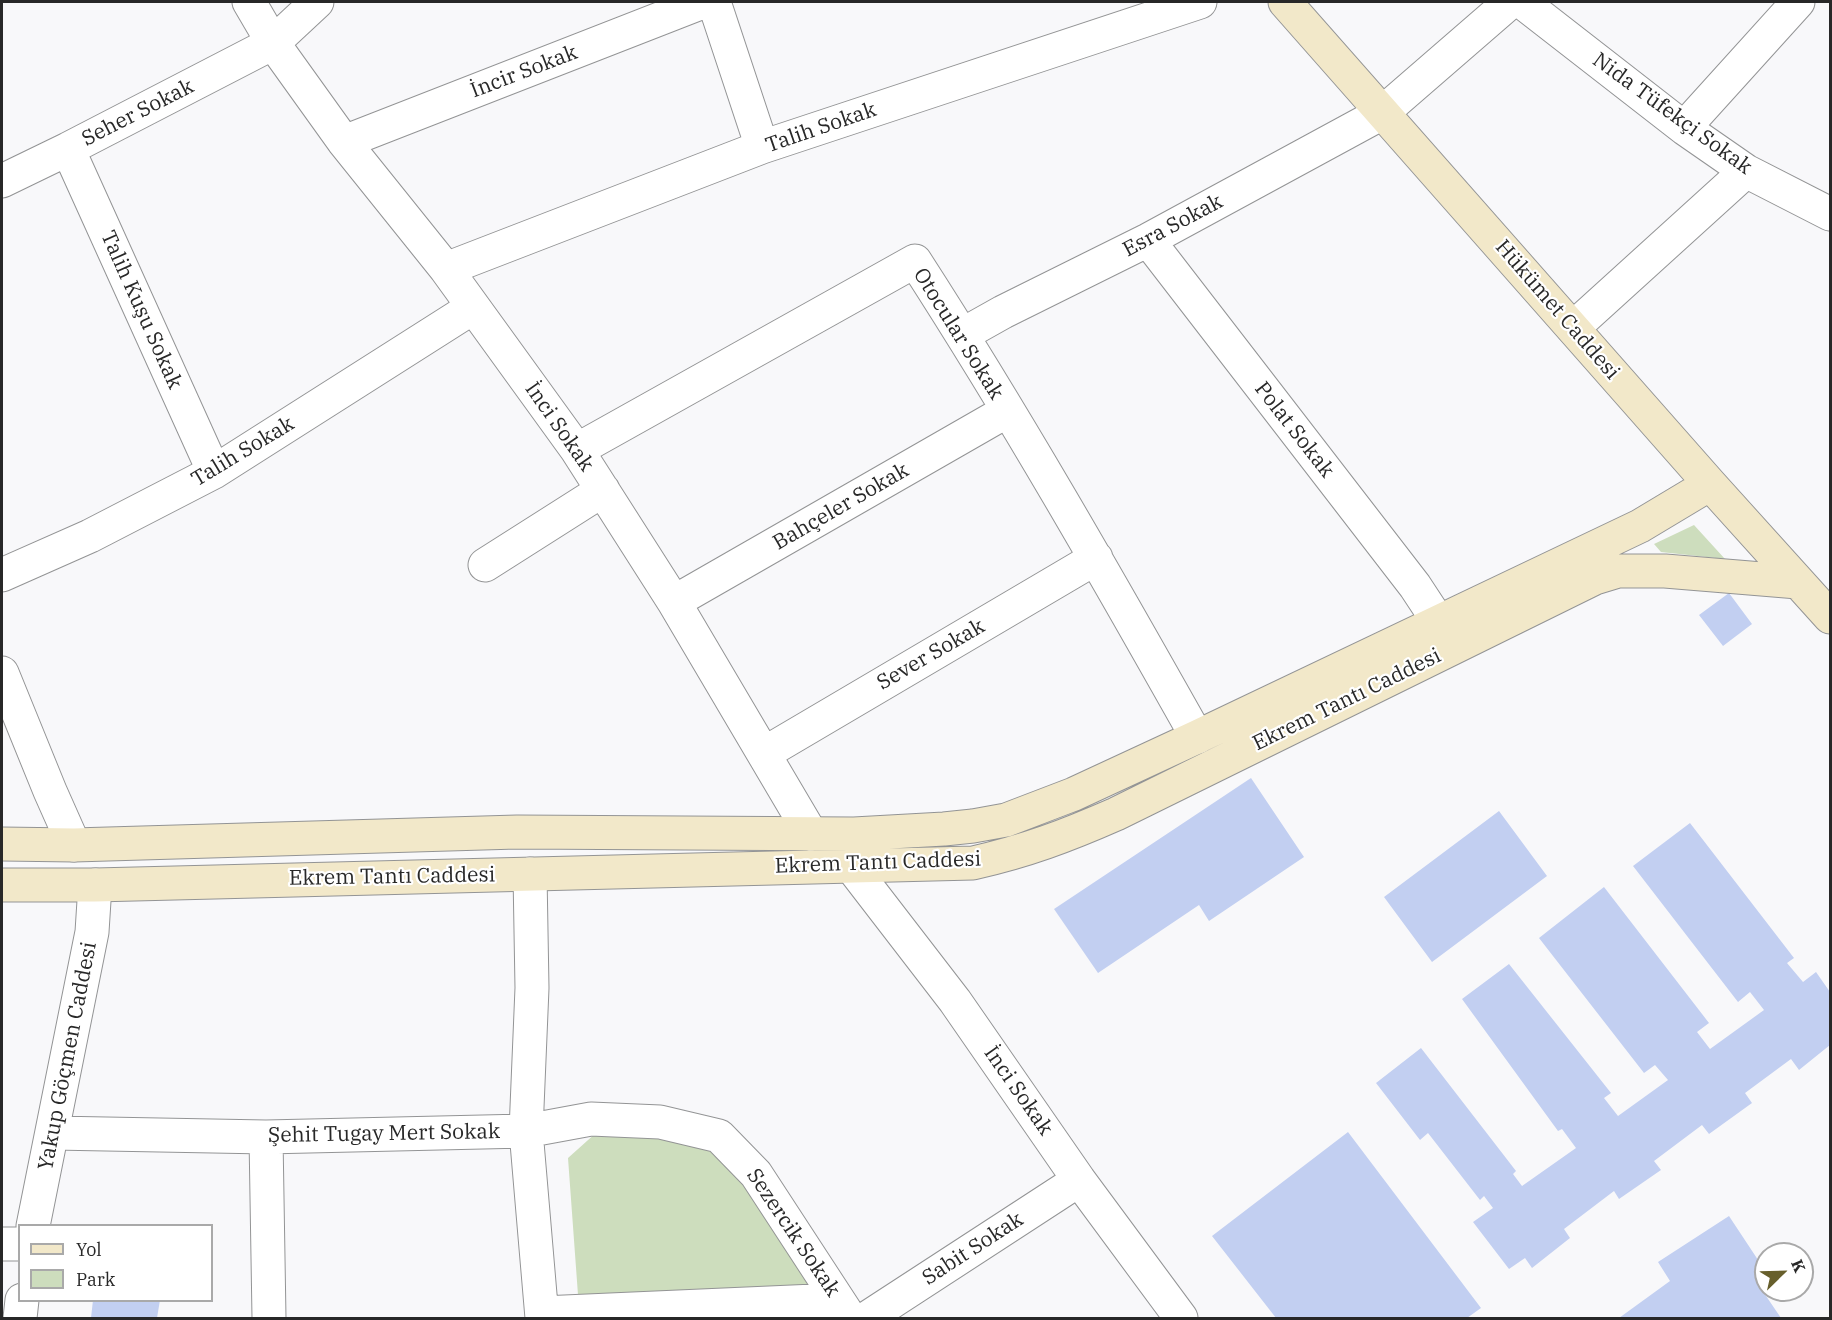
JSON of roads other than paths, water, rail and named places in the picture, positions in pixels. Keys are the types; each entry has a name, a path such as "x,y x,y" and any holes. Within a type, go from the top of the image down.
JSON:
{"street":[{"name":"İnci Sokak","path":"249,2 273,43 344,142 446,269 472,308 577,450 674,602 811,834"},
{"name":"Seher Sokak","path":"2,181 273,43 317,2"},
{"name":"İncir Sokak","path":"344,142 703,2"},
{"path":"714,2 762,147"},
{"name":"Talih Sokak","path":"446,269 762,147 1200,2"},
{"name":"Hükümet Caddesi","path":"1285,2 1710,484 1798,582 1829,612"},
{"name":"Esra Sokak","path":"962,335 1003,312 1148,240 1382,113 1510,2"},
{"name":"Nida Tüfekçi Sokak","path":"1522,2 1684,128 1746,171 1830,214"},
{"path":"1684,128 1798,2"},
{"name":"Talih Kuşu Sokak","path":"68,149 214,472"},
{"path":"1573,328 1746,171"},
{"name":"Polat Sokak","path":"1148,240 1415,586 1445,635"},
{"name":"Otocular Sokak","path":"577,450 915,261 1096,558 1197,737"},
{"name":"Talih Sokak","path":"2,575 90,536 214,472 472,308"},
{"name":"Bahçeler Sokak","path":"674,602 1007,411"},
{"name":"Ekrem Tantı Caddesi","path":"2,885 95,885 973,863 1016,853 1061,838 1116,814 1213,766 1640,526 1710,484"},
{"path":"484,565 603,490"},
{"name":"Sever Sokak","path":"765,753 1096,558"},
{"name":"Ekrem Tantı Caddesi","path":"2,844 74,845 517,832 854,834 973,826 1006,820 1074,794 1197,737 1445,635 1618,571 1665,572 1798,582"},
{"path":"2,673 50,791 95,885"},
{"path":"1197,737 1213,766"},
{"path":"810,867 811,834"},
{"path":"851,866 854,834"},
{"name":"İnci Sokak","path":"851,866 956,1001 1079,1180 1181,1318"},
{"path":"526,1131 532,988 530,874"},
{"name":"Yakup Göçmen Caddesi","path":"33,1224 92,932 95,885"},
{"name":"Sezercik Sokak","path":"526,1131 591,1119 660,1122 719,1136 756,1174 844,1309"},
{"name":"Şehit Tugay Mert Sokak","path":"53,1132 266,1137 526,1131 542,1316"},
{"path":"266,1137 269,1318"},
{"name":"Sabit Sokak","path":"867,1318 1079,1180"},
{"path":"2,1244 18,1244"},
{"path":"20,1318 22,1302"},
{"path":"542,1316 844,1309"}]}
